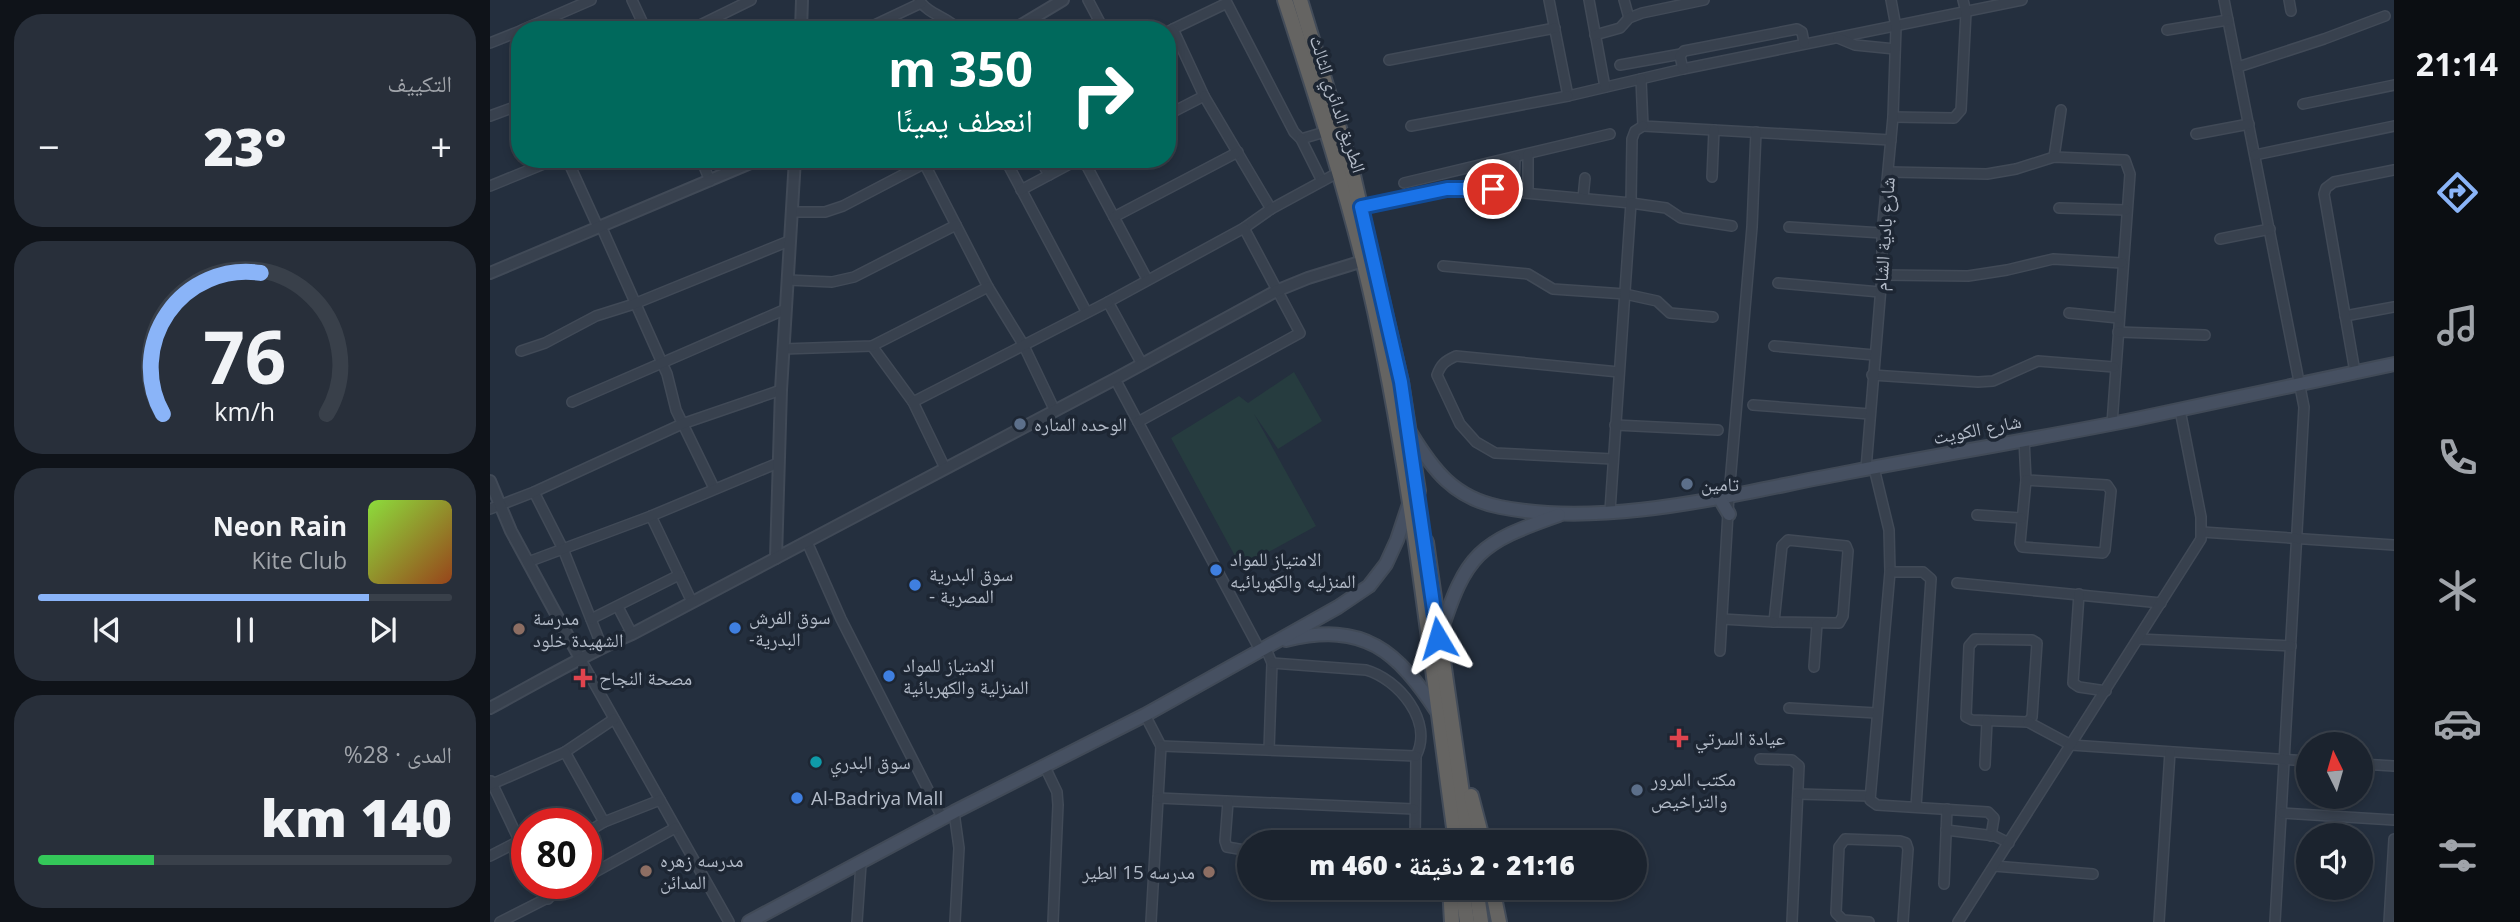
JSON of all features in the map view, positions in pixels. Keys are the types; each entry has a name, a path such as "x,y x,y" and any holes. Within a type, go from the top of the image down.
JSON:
{"highway":[{"name":"الطريق الدائري الثالث","path":"1285,0 1328,131 1363,261 1410,500 1454,830"},
{"name":"الطريق الدائري الثالث","path":"1302,3 1352,171 1401,382 1468,830"},
{"path":"1459,759 1480,830"},
{"path":"1447,776 1447,830"},
{"path":"1451,900 1452,922"},
{"path":"1464,900 1467,922"},
{"path":"1478,900 1481,922"},
{"path":"1495,900 1499,922"}],"main road":[{"name":"شارع الكويت","path":"1407,425 1424,456 1440,476 1473,499 1510,509 1565,513 1610,511 1657,507 1724,496 2112,424 2394,364"},
{"path":"1724,496 1730,514"},
{"path":"749,922 1145,715 1268,648 1368,586 1386,564 1410,500"},
{"name":"شارع الكويت","path":"1438,638 1457,584 1480,551 1515,530 1565,513"},
{"path":"1268,648 1326,635 1359,638 1403,665 1438,714"}],"street":[{"path":"542,21 591,0"},
{"path":"632,0 642,21"},
{"path":"708,21 751,0"},
{"path":"801,21 802,0"},
{"path":"1028,21 1063,0"},
{"path":"1088,0 1099,21"},
{"path":"1549,0 1568,96"},
{"path":"1589,0 1605,87"},
{"path":"1625,0 1629,18"},
{"path":"1595,35 1620,28 1629,18 1704,0"},
{"name":"شارع بادية الشام","path":"1870,796 1890,572 1889,530 1870,468 1870,414 1893,117 1896,26 1891,0"},
{"path":"1893,117 1954,118 1961,110 1966,12 1963,0"},
{"path":"1411,126 1568,96 1804,43 2022,0"},
{"path":"2224,0 2301,384 2305,418 2275,922"},
{"path":"2289,0 2291,11"},
{"path":"881,21 920,1 928,12 950,21"},
{"path":"1176,27 1226,1 1322,181"},
{"path":"2238,67 2385,16"},
{"path":"2167,30 2228,20"},
{"path":"1389,60 1555,28"},
{"path":"1620,65 1797,29 1801,32 1804,43"},
{"path":"490,43 511,34"},
{"path":"1837,37 1855,45 1895,49"},
{"path":"1176,42 1204,96 1271,209"},
{"path":"1681,54 1684,69"},
{"path":"1641,79 1643,126"},
{"path":"2303,104 2394,85"},
{"path":"1176,110 1204,96"},
{"path":"490,116 511,108"},
{"path":"2054,157 2061,110"},
{"path":"2196,134 2249,124"},
{"path":"1610,511 1631,203 1632,139 1635,131 1643,126 1891,140"},
{"path":"2255,155 2394,126"},
{"path":"1712,177 1714,130"},
{"path":"1301,139 1328,131"},
{"path":"1724,496 1752,227 1756,132"},
{"path":"1404,183 1610,134"},
{"path":"1114,217 1238,152"},
{"path":"1528,155 1528,191"},
{"path":"1889,172 1987,174 2054,157 2125,160 2129,169 2112,424"},
{"path":"1514,190 1515,158"},
{"path":"490,186 534,168"},
{"path":"571,168 662,363 682,424 714,488"},
{"path":"705,168 710,181"},
{"path":"490,273 740,168"},
{"path":"776,558 783,349 795,168"},
{"path":"792,212 834,210 913,168"},
{"path":"929,168 988,287 1023,344 1055,411"},
{"path":"1009,168 1086,311"},
{"path":"1045,168 1049,175"},
{"path":"1020,190 1063,168"},
{"path":"1086,168 1147,279"},
{"path":"2355,372 2324,198 2326,188 2334,182 2394,170"},
{"path":"913,402 1108,302 1340,172"},
{"path":"1583,198 1585,178"},
{"path":"1361,207 1447,189 1514,190 1666,208 1681,218 1732,226"},
{"path":"2059,208 2126,211"},
{"path":"788,280 832,282 854,277 956,225"},
{"path":"1789,227 1882,233"},
{"path":"1138,422 1300,333 1244,228"},
{"path":"2220,239 2270,229"},
{"path":"521,351 545,343 596,316 789,241"},
{"path":"1882,275 1968,276 2053,259 2122,263"},
{"path":"490,708 1055,411 1276,290 1363,261"},
{"path":"1443,266 1528,274 1553,289 1625,294 1657,301 1665,310 1674,314 1713,317"},
{"path":"1778,282 1880,292"},
{"path":"783,349 872,346 988,287"},
{"path":"1108,302 1142,364"},
{"path":"2345,316 2394,307"},
{"path":"572,402 786,309"},
{"path":"2069,313 2118,318"},
{"path":"2118,332 2205,335"},
{"path":"872,346 913,402 945,468"},
{"path":"1774,346 1874,355"},
{"path":"1613,459 1494,453 1476,442 1460,424 1437,375 1446,361 1456,356 1619,372"},
{"path":"1872,376 1978,382 1993,381 2038,361 2114,367"},
{"path":"1115,379 1268,648 1272,663 1269,750"},
{"path":"495,506 534,492 682,424 781,390"},
{"path":"1753,405 1870,414"},
{"path":"1958,922 2197,546 2202,532 2201,517 2180,410"},
{"path":"1615,425 1718,430"},
{"path":"2024,439 2026,480 2020,543 2026,548 2098,554 2105,550 2111,491 2107,485 2026,480"},
{"path":"528,562 651,516 778,463"},
{"path":"490,481 495,506 729,922"},
{"path":"534,492 563,549 602,647"},
{"path":"1720,651 1730,514"},
{"path":"1977,514 2021,518"},
{"path":"651,516 692,602"},
{"path":"2202,532 2394,545"},
{"path":"807,542 841,619 948,816 959,848 955,922"},
{"path":"1722,619 1774,622 1817,624 1834,624 1842,620 1848,551 1842,544 1784,542 1774,622"},
{"path":"1890,572 1923,572 1931,579 1916,807"},
{"path":"591,620 678,575"},
{"path":"1957,583 2161,603"},
{"path":"2079,594 2074,683 2076,686 2106,691"},
{"path":"618,607 632,634"},
{"path":"1814,667 1817,624"},
{"path":"2028,722 2032,716 2037,643 2032,640 1976,639 1969,646 1965,714 1968,719 2028,722 2071,745 2296,760"},
{"path":"2138,639 2291,646"},
{"path":"1272,663 1376,673 1416,711 1420,744 1416,756 1415,830"},
{"path":"1788,708 1876,713"},
{"path":"1145,715 1161,746 1151,922"},
{"path":"511,824 491,783 565,752 614,719"},
{"path":"1985,765 1987,721"},
{"path":"1161,746 1416,756"},
{"path":"565,752 604,822 660,800"},
{"path":"2159,922 2170,752"},
{"path":"1760,759 1792,761 1797,764 1792,922"},
{"path":"2373,765 2394,766"},
{"path":"1045,767 1057,792 1058,805 1053,922"},
{"path":"1798,794 1870,796 1872,802 1877,805 1991,812 1994,818 1991,836"},
{"path":"1158,799 1414,809"},
{"path":"1228,802 1225,841 1227,847 1237,850"},
{"path":"1944,884 1947,809"},
{"path":"2282,813 2394,820"},
{"path":"602,868 676,828"},
{"path":"1946,830 1991,836 2009,843"},
{"path":"1869,922 1840,919 1835,910 1839,847 1842,841 1848,838 1906,843 1908,849 1903,922"},
{"path":"2389,922 2394,839"},
{"path":"490,856 511,845"},
{"path":"857,922 861,864"},
{"path":"1994,866 2093,874"},
{"path":"500,922 548,899"}],"green space":[{"path":"1294,372 1322,421 1278,449 1254,414 1316,526 1241,567 1171,438 1239,396 1248,403"}],"place":[{"name":"الوحده المناره","path":"1020,424"},
{"name":"تامين","path":"1687,484"},
{"name":"الامتياز للمواد المنزليه والكهربائيه","path":"1216,570"},
{"name":"سوق البدرية - المصرية","path":"915,585"},
{"name":"سوق الفرش -البدرية","path":"735,628"},
{"name":"مدرسة الشهيدة خلود","path":"519,629"},
{"name":"الامتياز للمواد المنزلية والكهربائية","path":"889,676"},
{"name":"مصحة النجاح","path":"583,678"},
{"name":"عيادة السرتي","path":"1679,738"},
{"name":"سوق البدري","path":"816,762"},
{"name":"مكتب المرور والتراخيص","path":"1637,790"},
{"name":"Al-Badriya Mall","path":"797,798"},
{"name":"مدرسه زهره المدائن","path":"646,871"},
{"name":"مدرسه 15 الطير","path":"1209,872"}],"route":[{"path":"1438,638 1401,382 1361,207 1447,189 1493,189"}]}
